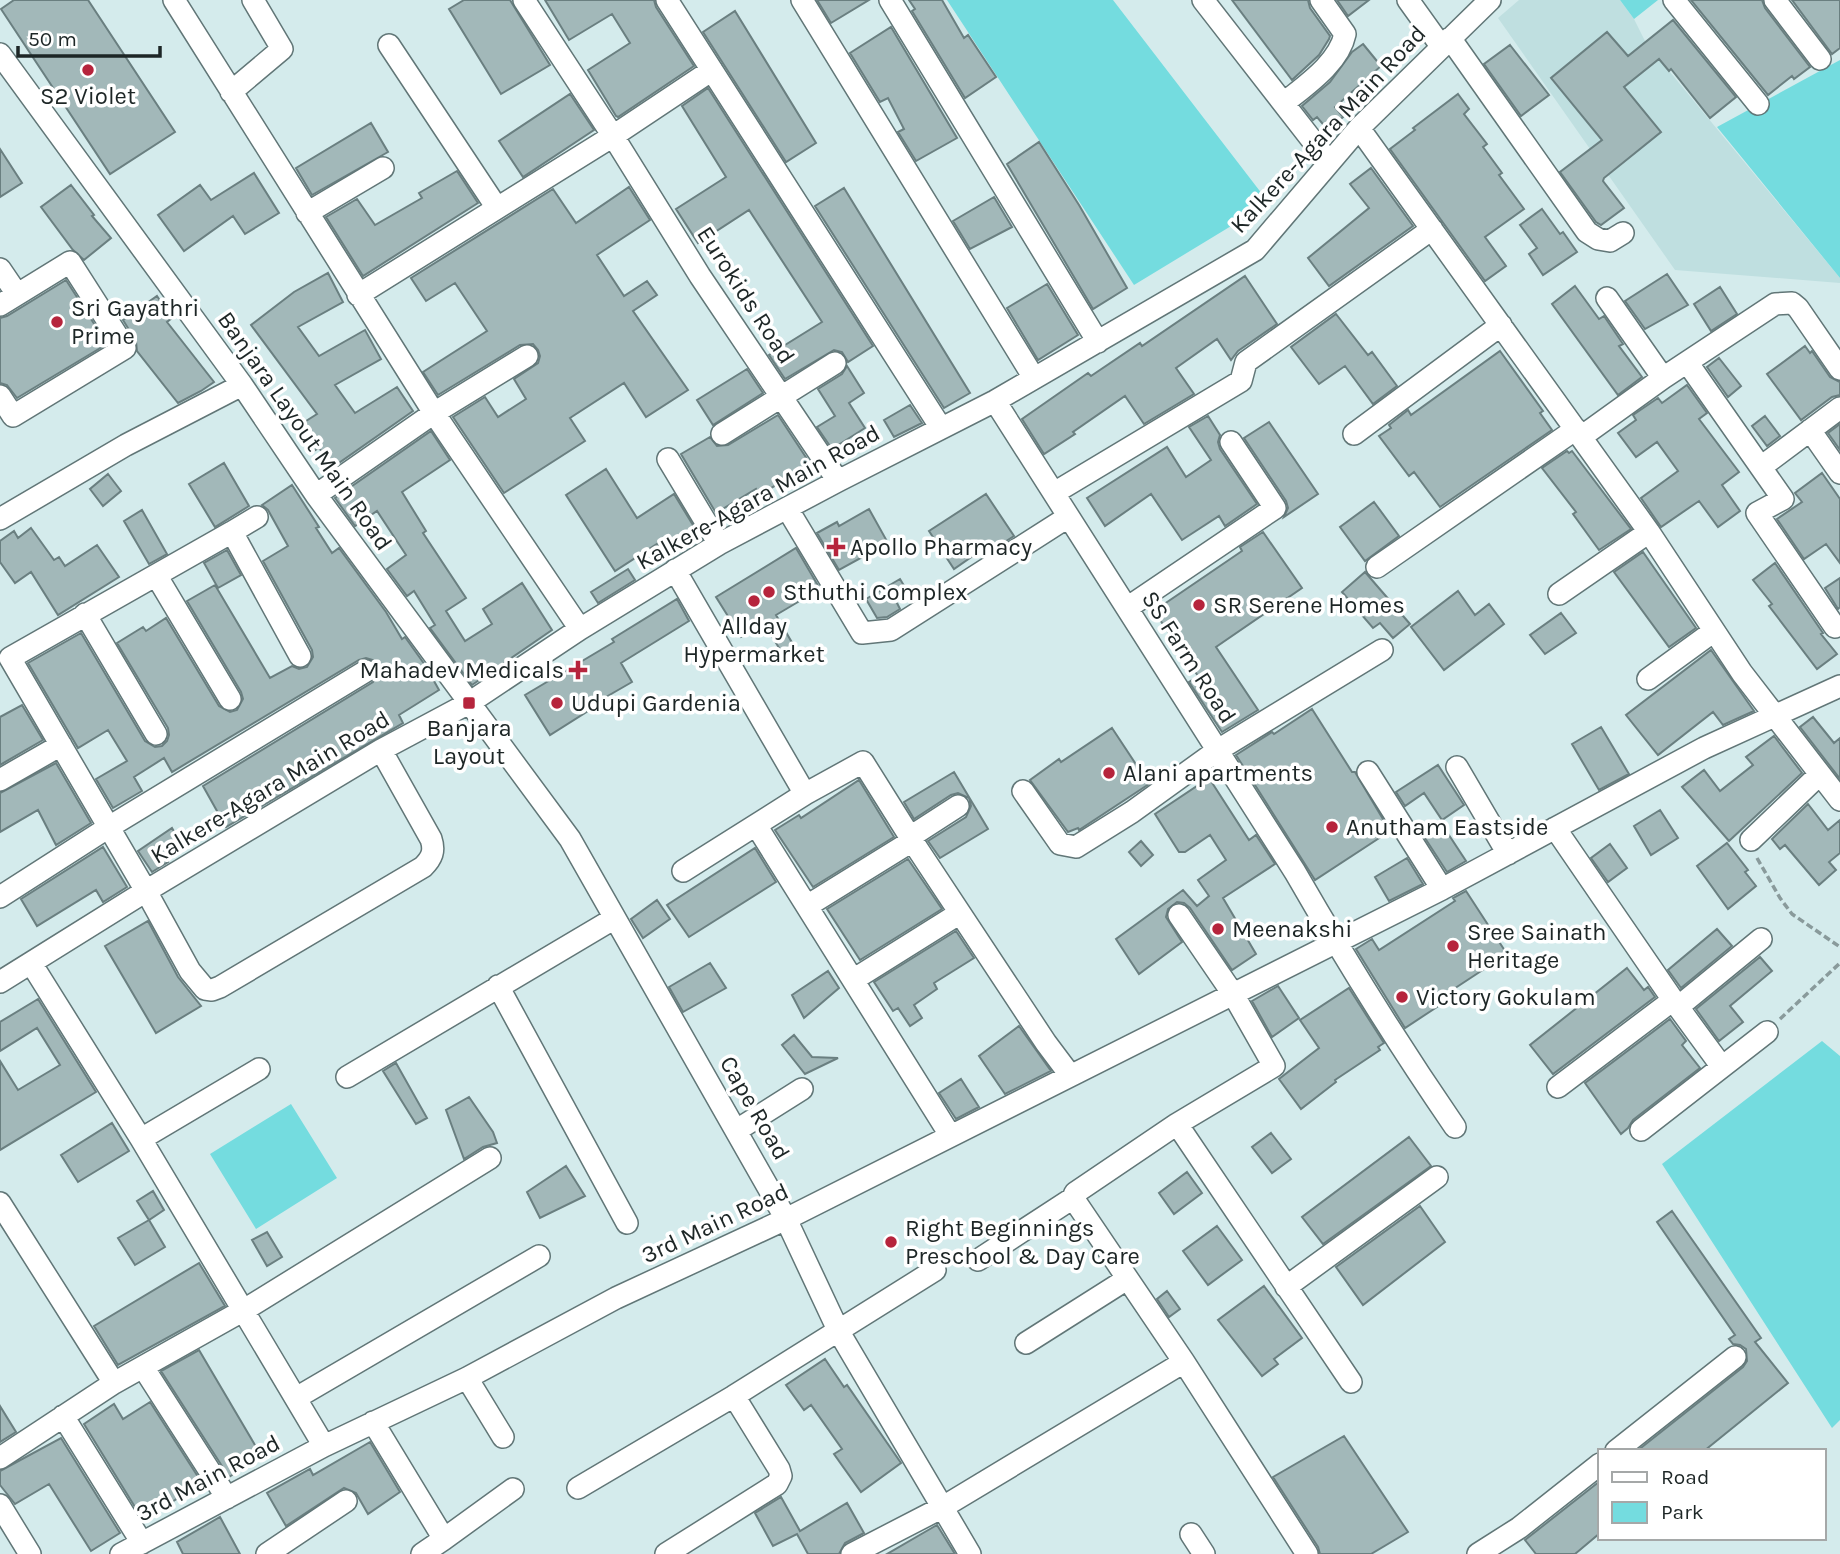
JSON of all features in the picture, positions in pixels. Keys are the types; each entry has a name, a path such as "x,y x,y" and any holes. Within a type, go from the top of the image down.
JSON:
{"street":[{"path":"174,0 433,413 580,629"},
{"path":"231,92 282,48 253,0"},
{"name":"Eurokids Road","path":"524,0 700,276 838,481"},
{"path":"667,0 941,428"},
{"path":"802,0 1034,378"},
{"path":"890,0 1098,342"},
{"path":"1203,0 1329,162"},
{"path":"1284,103 1314,78 1343,46 1345,34 1321,0"},
{"path":"1408,0 1445,42 1587,232 1598,239 1610,241 1623,233"},
{"name":"Kalkere-Agara Main Road","path":"0,982 382,750 469,704 580,629 719,544 995,401 1255,250 1359,128 1490,0"},
{"path":"1674,0 1758,104"},
{"path":"1775,0 1820,59"},
{"path":"388,45 497,208"},
{"name":"Banjara Layout Main Road","path":"0,54 469,704"},
{"path":"358,295 613,136 712,70"},
{"path":"1359,128 1649,532 1742,673 1838,795"},
{"path":"307,213 383,168"},
{"path":"1054,494 1241,380 1246,362 1432,229"},
{"path":"0,270 8,299 70,262 125,348 12,416 0,396"},
{"path":"1607,298 1663,378"},
{"path":"1377,567 1767,308 1783,302 1798,308 1840,369"},
{"path":"1353,434 1501,325"},
{"path":"316,495 433,413 527,356"},
{"path":"1687,362 1783,499 1757,513 1835,627"},
{"path":"722,434 835,363"},
{"path":"0,519 126,445 242,386"},
{"name":"SS Farm Road","path":"995,401 1295,872 1335,943 1398,1044 1455,1127"},
{"path":"1761,467 1840,408"},
{"path":"1810,430 1840,473"},
{"path":"1127,608 1275,508 1231,442"},
{"path":"668,459 719,544"},
{"path":"787,508 862,633 891,630 1068,517"},
{"path":"257,517 5,661 61,745 190,971 205,989 212,990 423,867 432,855 434,848 431,839 382,750"},
{"path":"232,532 300,656"},
{"path":"1559,594 1649,532"},
{"path":"675,570 805,794"},
{"path":"156,575 230,699"},
{"path":"85,614 156,734"},
{"path":"1648,679 1714,631"},
{"path":"1023,791 1060,844 1076,847 1132,812 1218,750 1382,650"},
{"path":"0,897 109,827 366,671"},
{"name":"3rd Main Road","path":"121,1554 324,1446 467,1378 616,1298 786,1219 1443,889 1704,748 1840,686"},
{"name":"Cape Road","path":"469,704 570,839 786,1219 839,1332 970,1554"},
{"path":"0,780 61,745"},
{"path":"683,871 805,794 863,762 911,839 1070,1075"},
{"path":"1457,767 1507,854"},
{"path":"1368,772 1443,889"},
{"path":"1751,840 1820,774"},
{"path":"807,906 958,806"},
{"path":"756,825 950,1135"},
{"path":"1555,828 1722,1067"},
{"path":"853,980 960,913"},
{"path":"978,1260 1073,1198 1075,1193 1177,1124 1274,1066 1233,994 1179,915"},
{"path":"347,1077 615,918"},
{"path":"1558,1087 1761,939"},
{"path":"31,963 141,1139 324,1446"},
{"path":"498,986 626,1223"},
{"path":"1641,1130 1767,1032"},
{"path":"141,1139 259,1069"},
{"path":"737,1130 802,1089"},
{"path":"1177,1124 1350,1382"},
{"path":"0,1458 114,1383 244,1310 490,1158"},
{"path":"1286,1287 1437,1177"},
{"path":"1073,1198 1184,1362 1307,1554"},
{"path":"0,1203 114,1383"},
{"path":"296,1398 539,1256"},
{"path":"578,1488 839,1332 935,1270"},
{"path":"1026,1343 1126,1279"},
{"path":"1619,1449 1735,1357"},
{"path":"852,1554 943,1507 1184,1362"},
{"path":"143,1367 227,1498"},
{"path":"467,1378 503,1437"},
{"path":"666,1554 776,1484 781,1476 734,1396"},
{"path":"63,1416 142,1543"},
{"path":"373,1422 444,1539"},
{"path":"1478,1554 1519,1528 1598,1466"},
{"path":"422,1554 513,1489"},
{"path":"267,1554 346,1501"},
{"path":"0,1505 30,1554"},
{"path":"1191,1534 1204,1554"}],"path":[{"path":"1751,840 1754,851 1780,898 1792,914 1840,947"},
{"path":"1767,1032 1840,963"}],"shaded area":[{"path":"1519,0 1620,0 1634,19 1646,43 1840,278 1840,283 1675,270 1498,18"}],"green space":[{"path":"947,0 1113,0 1269,203 1134,285"},
{"path":"1620,0 1658,0 1634,19"},
{"path":"1840,60 1840,278 1717,127"},
{"path":"1822,1041 1840,1056 1840,1420 1832,1428 1662,1164"},
{"path":"291,1104 337,1178 256,1229 210,1154"}],"building":[{"name":"S2 Violet","path":"14,0 88,0 175,132 110,174 1,9"},
{"path":"464,0 510,0 550,65 501,94 449,9"},
{"path":"545,0 654,0 694,66 618,117 588,70 630,43 612,14 569,40"},
{"path":"817,0 869,0 831,23"},
{"path":"909,0 942,0 964,38 968,35 996,77 965,98 912,11 915,9"},
{"path":"1232,0 1308,0 1310,8 1330,36 1329,39 1319,55 1292,80"},
{"path":"1337,0 1369,0 1348,16"},
{"path":"1691,0 1762,0 1765,8 1810,67 1794,79 1792,76 1768,95"},
{"path":"1792,0 1840,0 1840,48 1832,54"},
{"path":"735,11 816,143 786,162 703,32"},
{"path":"1673,20 1736,97 1710,118 1671,69 1669,71 1659,59 1624,87 1661,132 1604,178 1603,181 1624,208 1601,225 1596,222 1560,172 1602,140 1551,78 1607,32 1628,56"},
{"path":"891,27 957,138 916,161 898,132 904,129 888,98 880,102 850,53"},
{"path":"1363,44 1381,66 1335,107 1343,117 1328,130 1317,117 1313,120 1302,106 1330,82 1352,52"},
{"path":"1510,45 1549,95 1521,116 1484,64"},
{"path":"708,88 873,346 848,362 842,352 834,350 785,379 769,355 822,322 749,210 698,243 676,209 726,177 682,106"},
{"path":"570,94 594,130 523,177 499,141"},
{"path":"1458,94 1469,109 1464,114 1487,144 1483,147 1502,173 1499,175 1524,209 1485,237 1506,266 1485,281 1390,149"},
{"path":"371,123 388,152 312,195 296,168"},
{"path":"1039,142 1127,288 1093,309 1007,164"},
{"path":"0,149 22,183 0,197"},
{"path":"1371,168 1413,226 1329,286 1308,258 1369,208 1350,184"},
{"path":"457,171 478,203 363,276 326,217 357,199 375,225 422,198 419,193"},
{"path":"254,173 279,213 245,234 233,216 184,251 158,215 200,185 211,200"},
{"path":"71,185 111,238 84,260 73,250 41,207"},
{"path":"629,187 650,220 597,255 624,296 647,281 657,295 633,311 688,390 646,417 624,383 570,418 585,441 504,493 453,417 485,397 498,417 526,399 514,379 538,363 538,350 533,344 520,345 438,395 423,372 487,331 455,283 426,301 411,278 553,189 576,223"},
{"path":"844,188 970,393 944,408 815,206"},
{"path":"994,197 1012,227 970,249 953,221"},
{"path":"1542,209 1577,252 1543,275 1529,254 1537,248 1520,225"},
{"path":"328,273 343,302 298,327 319,356 365,330 381,359 335,385 355,413 397,387 413,411 333,467 319,448 312,452 295,428 317,414 251,325 294,292"},
{"path":"1667,274 1688,305 1645,329 1625,301"},
{"path":"1245,276 1277,324 1238,351 1231,360 1217,339 1176,368 1194,394 1144,424 1125,396 1044,454 1022,419 1088,373 1091,376 1140,343 1142,346"},
{"path":"66,280 107,344 17,398 7,385 0,383 0,318"},
{"path":"1047,284 1078,335 1038,360 1007,308"},
{"path":"1575,286 1599,319 1604,316 1623,344 1619,346 1642,377 1618,395 1552,304"},
{"path":"1720,287 1737,314 1711,331 1694,304"},
{"path":"157,296 172,318 167,322 214,382 178,403 137,351 136,341 123,320"},
{"path":"1336,314 1368,355 1372,352 1397,386 1373,404 1345,366 1319,384 1291,347"},
{"path":"1805,346 1810,353 1812,351 1830,377 1840,382 1840,395 1832,397 1801,420 1767,374"},
{"path":"1500,351 1543,411 1540,413 1552,430 1440,507 1414,472 1409,476 1379,436 1408,410 1411,415"},
{"path":"1719,358 1741,386 1728,397 1707,367"},
{"path":"847,366 864,393 849,403 865,428 832,449 817,427 835,416 818,389 842,374"},
{"path":"747,369 763,393 713,425 697,400"},
{"path":"1687,385 1707,413 1699,419 1739,472 1722,485 1740,511 1718,527 1699,501 1661,527 1641,498 1678,471 1657,442 1636,457 1618,433 1636,420 1633,415 1658,398 1662,403"},
{"path":"910,405 922,423 894,437 884,420"},
{"path":"778,415 811,465 759,495 756,489 716,513 681,454 710,437 717,446 728,445"},
{"path":"1208,416 1220,435 1220,449 1257,504 1225,526 1219,516 1182,540 1151,494 1105,526 1087,498 1167,447 1186,477 1211,460 1189,427"},
{"path":"1765,416 1780,436 1767,446 1752,426"},
{"path":"1269,422 1318,494 1284,517 1288,508 1286,501 1244,438"},
{"path":"1840,424 1840,450 1828,433"},
{"path":"431,431 450,460 402,492 426,531 423,533 466,598 446,611 465,641 492,624 483,609 522,583 552,630 472,685 430,628 435,625 414,591 407,596 387,569 406,555 377,511 355,526 335,498"},
{"path":"1567,451 1572,451 1631,529 1599,550 1573,514 1576,512 1542,468"},
{"path":"224,463 249,506 215,527 189,484"},
{"path":"606,469 637,518 674,494 696,530 662,552 657,544 615,571 566,495"},
{"path":"1822,473 1840,499 1840,563 1826,544 1804,559 1777,519 1802,502 1795,493"},
{"path":"108,474 121,491 103,506 90,489"},
{"path":"292,485 332,553 339,548 386,612 402,639 405,637 425,665 439,690 399,715 403,723 226,827 203,786 373,682 379,671 373,660 359,660 172,772 164,758 134,777 142,791 113,808 96,779 127,761 108,730 78,748 28,663 81,633 145,741 155,747 162,746 167,741 168,728 117,643 143,627 146,631 166,618 219,706 230,712 237,710 243,699 241,692 187,601 215,585 270,678 292,666 299,669 307,667 313,657 312,650 263,561 288,546 268,510 262,505"},
{"path":"986,494 1014,536 986,554 983,549 954,569 929,531"},
{"path":"1374,502 1399,536 1365,561 1340,527"},
{"path":"869,509 888,543 839,570 817,533 837,522 839,526"},
{"path":"142,510 167,554 149,564 124,521"},
{"path":"31,528 54,560 59,557 65,566 97,545 119,577 58,615 31,572 15,583 0,562 0,541 14,531 18,538"},
{"name":"SR Serene Homes","path":"1263,532 1302,588 1216,647 1258,710 1222,732 1189,682 1198,676 1154,611 1242,551 1240,547"},
{"name":"Sthuthi Complex","path":"796,548 820,589 776,615 794,646 782,653 764,623 741,637 716,597"},
{"path":"227,550 241,575 218,588 204,563"},
{"path":"1643,552 1696,628 1669,647 1614,572"},
{"path":"1775,563 1837,654 1817,669 1769,606 1772,604 1753,580"},
{"path":"628,569 635,580 598,603 591,592"},
{"path":"1365,572 1410,624 1393,638 1380,623 1373,628 1342,592"},
{"path":"1840,578 1840,607 1838,609 1825,588"},
{"path":"900,579 909,594 896,601 900,609 887,617 877,618 866,599"},
{"path":"1458,591 1475,615 1489,604 1504,624 1444,670 1411,627"},
{"path":"677,599 689,621 621,663 632,682 587,708 588,711 550,735 525,695 614,642 612,639"},
{"path":"1561,613 1576,633 1545,654 1530,635"},
{"path":"1711,650 1754,711 1723,725 1713,712 1658,755 1626,715"},
{"path":"22,705 43,740 0,765 0,717"},
{"path":"1312,709 1352,772 1355,772 1390,831 1315,880 1236,755"},
{"path":"1813,717 1834,743 1840,738 1840,779 1800,727"},
{"path":"1601,727 1629,774 1599,790 1572,744"},
{"path":"1112,728 1149,784 1079,830 1078,828 1068,832 1030,780 1059,759 1061,762"},
{"path":"1774,736 1802,773 1729,841 1682,787 1704,770 1720,791 1753,765 1746,757"},
{"path":"56,763 91,823 56,845 38,810 0,832 0,793"},
{"path":"1438,765 1464,805 1442,820 1424,793 1405,806 1396,792"},
{"path":"954,772 988,829 940,858 928,841 966,817 971,806 969,798 958,793 951,795 914,819 904,802"},
{"path":"1209,778 1249,840 1256,835 1275,864 1223,898 1256,954 1232,970 1190,908 1177,902 1168,909 1166,917 1182,942 1139,974 1116,939 1183,890 1197,906 1209,896 1198,880 1226,860 1210,835 1185,852 1179,852 1155,814"},
{"path":"859,780 894,837 813,887 775,830 799,815 801,818"},
{"path":"1808,804 1828,830 1840,820 1840,853 1829,862 1836,870 1819,885 1785,845 1780,849 1772,839"},
{"path":"1660,810 1678,838 1651,855 1634,826"},
{"path":"1441,823 1466,861 1447,872 1423,835"},
{"path":"172,828 183,847 164,858 168,862 152,872 138,851"},
{"path":"1141,841 1153,855 1141,866 1129,852"},
{"path":"1727,843 1748,870 1745,872 1756,886 1728,909 1697,866"},
{"path":"1610,844 1627,868 1608,882 1591,858"},
{"path":"103,847 127,887 103,902 96,890 37,926 21,899"},
{"path":"755,848 776,882 689,937 667,905"},
{"path":"1407,858 1423,884 1389,901 1375,877"},
{"path":"908,859 942,909 860,960 827,909"},
{"name":"Sree Sainath Heritage","path":"1466,891 1507,954 1434,1002 1437,1007 1405,1028 1356,949 1372,939 1379,950 1455,901 1453,898"},
{"path":"657,900 670,919 643,938 631,919"},
{"path":"148,921 178,977 201,1006 156,1033 105,946"},
{"path":"1717,929 1732,946 1681,988 1668,970"},
{"path":"956,931 974,958 934,983 937,989 914,1005 922,1018 910,1026 898,1008 893,1011 874,982"},
{"path":"1760,957 1772,971 1730,1006 1743,1022 1719,1041 1696,1009"},
{"path":"710,963 726,988 683,1012 669,987"},
{"path":"1627,968 1644,990 1648,987 1655,997 1553,1074 1530,1045"},
{"path":"828,971 839,988 804,1018 792,995"},
{"path":"1278,986 1299,1018 1272,1037 1252,1001"},
{"path":"1349,988 1384,1043 1378,1047 1380,1050 1335,1080 1336,1082 1301,1109 1279,1079 1319,1048 1300,1020"},
{"path":"38,999 96,1092 0,1150 0,1061 18,1090 60,1065 37,1028 0,1051 0,1022"},
{"path":"1670,1019 1686,1041 1682,1045 1700,1068 1633,1120 1621,1134 1585,1083"},
{"path":"1019,1026 1051,1071 1005,1094 979,1056"},
{"path":"794,1035 812,1057 838,1058 805,1074 782,1045"},
{"path":"396,1063 427,1118 416,1124 383,1071"},
{"path":"961,1079 979,1107 956,1119 939,1093"},
{"path":"469,1097 493,1132 497,1143 483,1147 464,1159 446,1110"},
{"path":"112,1123 129,1151 78,1182 61,1155"},
{"path":"1271,1133 1291,1159 1272,1173 1252,1147"},
{"path":"1409,1137 1431,1166 1323,1244 1302,1217"},
{"path":"566,1166 585,1196 540,1218 527,1192"},
{"path":"1187,1172 1202,1193 1174,1214 1159,1193"},
{"path":"153,1191 164,1210 149,1220 137,1201"},
{"path":"1420,1206 1445,1242 1363,1305 1336,1267"},
{"path":"1672,1211 1761,1338 1755,1342 1788,1383 1706,1449 1640,1449 1743,1367 1747,1361 1746,1349 1733,1344 1729,1339 1735,1335 1657,1222"},
{"path":"149,1220 165,1247 135,1265 118,1238"},
{"path":"1217,1226 1242,1260 1208,1285 1183,1251"},
{"path":"267,1232 282,1257 267,1266 252,1240"},
{"path":"199,1263 225,1306 118,1365 94,1326"},
{"path":"1264,1286 1302,1338 1274,1359 1278,1364 1262,1376 1218,1320"},
{"path":"1167,1291 1180,1309 1169,1317 1157,1299"},
{"path":"199,1350 262,1457 229,1477 161,1371"},
{"path":"825,1359 844,1387 847,1385 901,1463 861,1492 834,1454 842,1449 811,1405 804,1410 786,1385"},
{"path":"150,1402 202,1483 143,1520 84,1424 114,1404 123,1419"},
{"path":"0,1406 16,1432 0,1442"},
{"path":"1344,1436 1408,1532 1371,1554 1320,1554 1273,1477"},
{"path":"61,1438 120,1533 91,1551 49,1484 15,1504 0,1485 0,1471"},
{"path":"370,1442 400,1492 368,1514 356,1493 344,1488 286,1526 267,1493 310,1469 313,1475"},
{"path":"1598,1483 1598,1535 1575,1554 1536,1554 1525,1540"},
{"path":"781,1497 800,1531 847,1503 864,1533 845,1543 839,1554 808,1554 797,1534 773,1546 755,1513"},
{"path":"220,1517 240,1554 183,1554 177,1542"},
{"path":"937,1525 955,1554 887,1554 930,1529"}],"place":[{"name":"S2 Violet","path":"88,70"},
{"name":"Sri Gayathri Prime","path":"57,322"},
{"name":"Apollo Pharmacy","path":"836,547"},
{"name":"Sthuthi Complex","path":"769,592"},
{"name":"Allday Hypermarket","path":"754,601"},
{"name":"SR Serene Homes","path":"1199,605"},
{"name":"Mahadev Medicals","path":"578,670"},
{"name":"Banjara Layout","path":"469,703"},
{"name":"Udupi Gardenia","path":"557,703"},
{"name":"Alani apartments","path":"1109,773"},
{"name":"Anutham Eastside","path":"1332,827"},
{"name":"Meenakshi","path":"1218,929"},
{"name":"Sree Sainath Heritage","path":"1453,946"},
{"name":"Victory Gokulam","path":"1402,997"},
{"name":"Right Beginnings Preschool & Day Care","path":"891,1242"}]}
